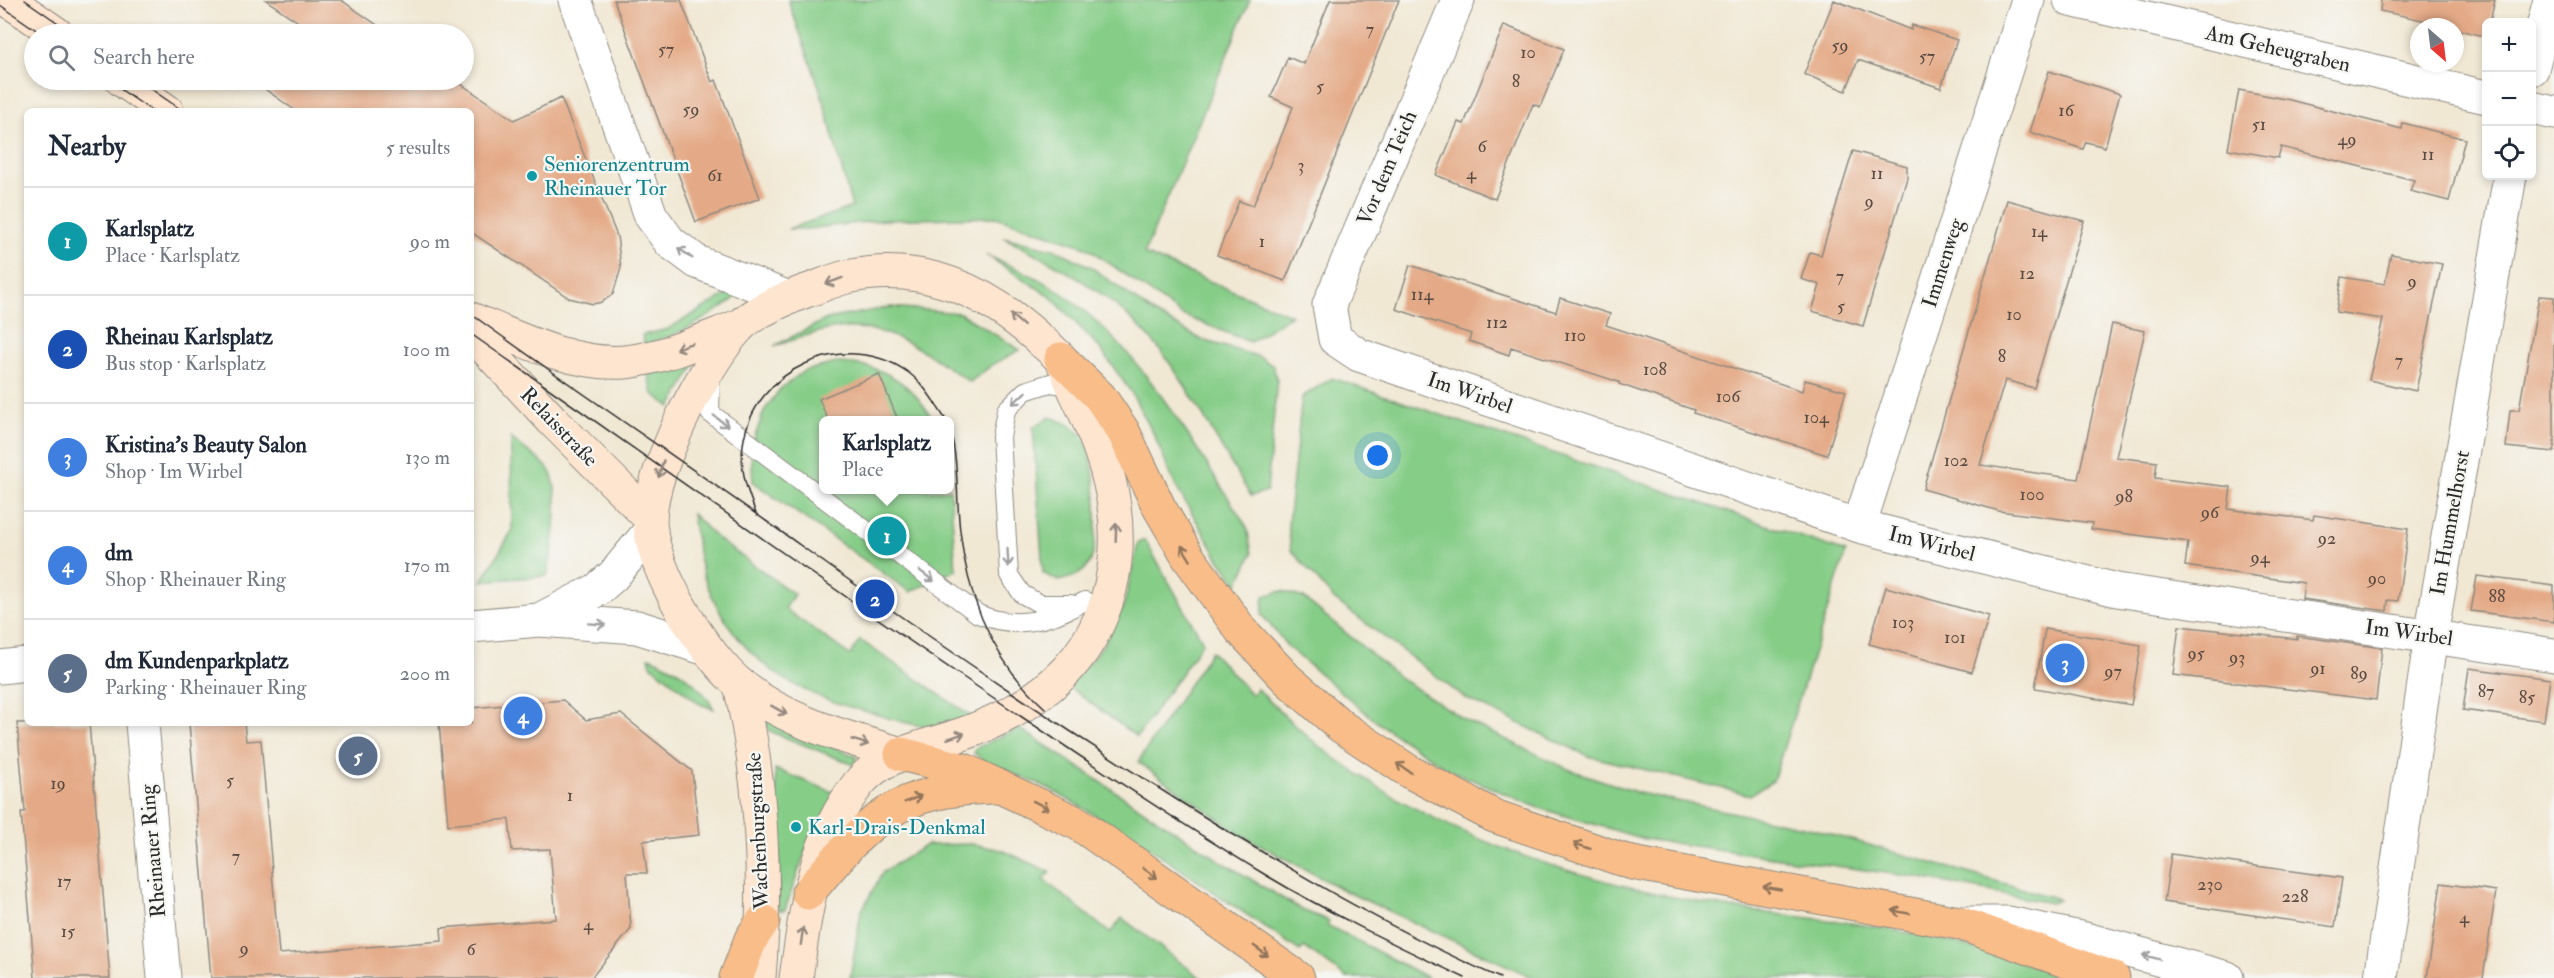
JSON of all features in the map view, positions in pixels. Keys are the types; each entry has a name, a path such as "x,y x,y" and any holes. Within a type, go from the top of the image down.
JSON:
{"highway":[{"path":"1067,372 1100,397 1123,431 1171,527 1218,601 1241,630 1287,679 1342,727 1410,772 1494,816 1632,863 1959,923 2113,978"},
{"path":"901,754 964,770 1003,787 1090,832 1298,978"},
{"path":"808,893 872,822 899,805 921,796 952,790 1003,787"},
{"path":"736,978 751,939 764,921"}],"main road":[{"path":"8,0 43,24"},
{"path":"137,90 163,108"},
{"path":"474,320 561,352 595,361 624,362 654,357 739,326 789,297 846,277 896,272 951,282 1010,313 1067,372"},
{"path":"739,326 690,400 666,452 651,524 658,559 673,592 707,649 740,685 778,710 820,729 901,754"},
{"name":"Relaisstraße","path":"474,336 651,524"},
{"name":"Wachenburgstraße","path":"796,978 808,893 825,839 860,782 876,767 901,754 985,727 1034,699 1082,652 1103,616 1097,596 1115,556 1117,522 1100,444 1067,372"},
{"name":"Wachenburgstraße","path":"740,685 752,738 760,804 764,921 759,978"}],"street":[{"path":"575,0 651,216 670,242 697,262 789,297"},
{"name":"Vor dem Teich","path":"1335,339 1329,305 1458,0"},
{"name":"Immenweg","path":"1859,526 2028,0"},
{"name":"Am Geheugraben","path":"2070,0 2482,96"},
{"path":"2536,54 2550,0"},
{"path":"2536,109 2554,113"},
{"name":"Im Hummelhorst","path":"2381,978 2431,636 2509,180"},
{"name":"Im Wirbel","path":"1335,339 1359,355 1859,526 2116,590 2554,655"},
{"path":"539,620 597,590 613,576 651,524"},
{"path":"474,626 539,620 637,627 707,649"},
{"path":"0,667 24,664"},
{"name":"Rheinauer Ring","path":"142,726 164,978"},
{"path":"1959,923 2008,923 2085,939 2228,978"}],"lane":[{"path":"711,368 710,413 978,614 999,623 1032,621 1061,615 1097,596"},
{"path":"1067,372 1050,383 1025,391 1006,410 1002,437 1009,575 1022,594 1040,604 1062,606 1097,596"}],"green space":[{"path":"788,0 1250,0 1144,254 1291,315 1250,342 1182,315 1086,247 996,217 884,220 788,229 852,207 821,92"},
{"path":"1003,237 1057,250 1091,267 1152,312 1202,340 1260,357 1273,366 1277,379 1267,491 1251,496 1182,381 1140,327 1123,311 1085,283"},
{"path":"986,255 1033,276 1060,292 1090,316 1142,370 1186,431 1247,527 1252,554 1238,584 1219,559 1175,485 1154,435 1131,392 1099,347 1050,296"},
{"path":"731,292 734,294 734,299 712,314 681,331 645,345 642,335 668,329"},
{"path":"891,307 960,313 1020,350 992,365 970,382 922,350 889,335 871,330 832,329 774,346 827,319"},
{"path":"701,354 671,407 653,394 648,375"},
{"path":"836,363 852,364 880,371 904,385 925,407 931,416 819,416 819,494 951,494 956,570 910,592 753,482 751,447 764,411 780,389 804,371"},
{"path":"1332,378 1846,552 1773,781 1750,795 1588,756 1465,698 1335,600 1291,550 1288,524 1302,397"},
{"path":"1050,417 1065,422 1084,438 1092,463 1096,501 1095,539 1089,564 1079,574 1058,581 1043,573 1033,427"},
{"path":"511,438 543,463 552,476 555,489 556,520 547,576 482,581 512,531"},
{"path":"692,514 719,540 794,594 785,609 850,655 860,640 975,719 944,726 921,726 903,722 815,695 771,670 735,634 720,611 701,568"},
{"path":"1145,540 1203,642 1137,737 1069,687 1103,645 1124,605 1138,543"},
{"path":"1282,591 1304,598 1400,678 1467,721 1568,769 1639,793 1813,829 2059,899 2051,903 1915,877 1644,839 1539,808 1449,770 1378,723 1288,647 1262,615 1264,596"},
{"path":"1211,651 1252,695 1257,689 1335,758 1380,788 1428,815 1477,838 1579,874 1631,888 1738,909 1902,931 1998,955 2069,978 1534,978 1345,891 1240,834 1138,762"},
{"path":"649,657 686,677 708,699 714,709 700,704 651,665"},
{"path":"761,715 857,757 854,765 769,731"},
{"path":"1019,728 1219,860 1302,910 1329,921 1327,925 1428,978 1347,978 1304,947 1300,951 1136,839 1048,788 985,762 974,753 976,748"},
{"path":"775,769 838,794 810,838 785,910 778,910 779,842"},
{"path":"972,844 1002,850 1050,872 1043,879 1110,933 1122,918 1201,978 850,978 861,912 883,872 926,845"}],"building":[{"path":"266,0 341,0 376,24 301,24"},
{"path":"614,0 681,0 712,82 716,80 760,198 696,222"},
{"path":"1330,0 1399,0 1285,281 1217,255 1239,201 1253,206 1293,107 1271,97 1288,57 1304,64"},
{"path":"1834,0 1911,30 1912,25 1957,40 1941,88 1858,60 1846,91 1804,74"},
{"path":"2381,0 2495,0 2491,18 2482,18 2482,36 2464,31 2464,18 2413,18 2380,11"},
{"path":"1504,25 1564,49 1540,107 1533,104 1495,199 1436,175 1458,122 1464,124"},
{"path":"2049,71 2120,94 2105,147 2086,142 2083,149 2030,132"},
{"name":"Seniorenzentrum Rheinauer Tor","path":"266,90 470,90 514,120 561,98 617,236 621,268 613,294 602,302 593,304 569,298 474,234 474,108 292,108"},
{"path":"2239,90 2290,100 2402,129 2403,123 2465,139 2449,201 2410,191 2414,180 2281,147 2278,158 2228,149"},
{"path":"1853,151 1907,166 1907,178 1863,326 1812,311 1820,285 1801,279 1810,252 1821,255"},
{"path":"2007,200 2084,221 2034,388 2005,380 1980,465 2078,479 2112,324 2145,331 2116,457 2157,462 2155,478 2231,487 2228,509 2313,520 2314,515 2408,529 2398,601 2388,600 2387,611 2302,599 2304,583 2185,566 2188,542 2091,529 2092,523 1999,511 1923,489"},
{"path":"2391,254 2442,264 2416,391 2369,380 2383,319 2336,312 2342,277 2385,284"},
{"path":"1410,265 1556,312 1560,298 1610,314 1606,325 1802,391 1805,380 1846,391 1827,455 1693,413 1694,410 1619,384 1619,382 1511,347 1509,355 1469,341 1471,334 1396,309"},
{"path":"2539,296 2554,297 2554,452 2506,447 2510,410 2519,410"},
{"path":"879,374 896,416 826,416 819,399"},
{"path":"2477,576 2554,586 2554,622 2471,611"},
{"path":"1886,587 1989,616 1972,672 1869,644"},
{"path":"2179,626 2297,639 2297,636 2382,648 2376,700 2173,675"},
{"path":"2045,629 2141,645 2131,705 2035,688"},
{"path":"2469,668 2550,679 2544,721 2463,710"},
{"path":"563,700 586,720 621,714 692,771 699,835 643,841 647,873 627,873 631,929 591,978 211,978 189,726 244,726 246,741 261,740 279,954 442,941 441,928 556,919 550,849 512,851 509,819 448,825 439,726 474,726 474,708"},
{"path":"17,723 24,723 24,726 89,726 110,978 35,978 21,812 25,812"},
{"path":"2171,854 2342,878 2335,927 2164,902"},
{"path":"2441,883 2496,891 2483,978 2427,978"}],"tram line":[{"path":"25,0 60,24"},
{"path":"0,5 28,24"},
{"path":"122,90 148,108"},
{"path":"153,90 179,108"},
{"path":"474,316 944,646 1182,803 1338,896 1418,939 1500,978"},
{"path":"474,336 898,633 1148,801 1313,902 1465,978"},
{"path":"757,516 742,463 743,445 750,418 764,395 784,377 806,363 832,356 858,354 884,360 915,378 930,395 943,416"},
{"path":"954,448 960,531 964,557 977,606 998,651 1028,691 1046,709"}],"place":[{"name":"Seniorenzentrum Rheinauer Tor","path":"532,176"},
{"name":"Karlsplatz","path":"887,536"},
{"name":"Rheinau Karlsplatz","path":"875,599"},
{"name":"Kristina's Beauty Salon","path":"2065,663"},
{"name":"dm","path":"523,716"},
{"name":"dm Kundenparkplatz","path":"358,756"},
{"name":"Karl-Drais-Denkmal","path":"796,827"}]}
